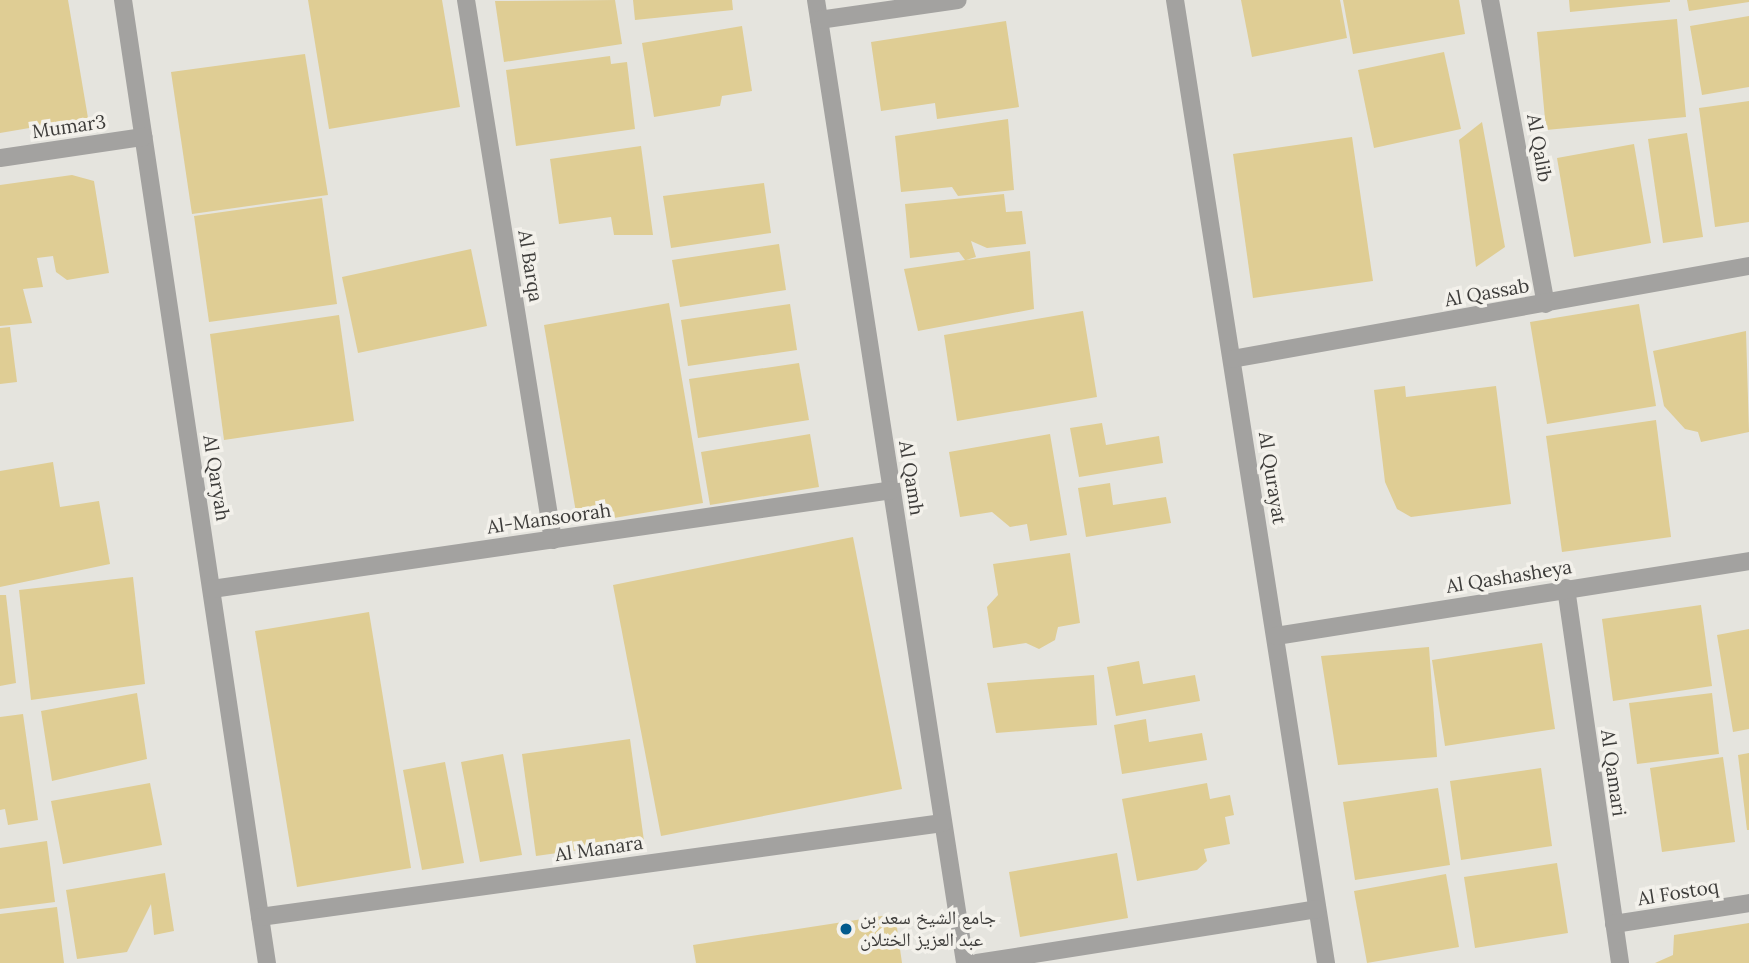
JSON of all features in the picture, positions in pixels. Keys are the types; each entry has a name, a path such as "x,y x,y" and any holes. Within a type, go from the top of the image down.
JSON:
{"street":[{"name":"Al Qaryah","path":"123,0 267,963"},
{"name":"Al Barqa","path":"466,0 553,540"},
{"name":"Al Qamh","path":"816,0 965,963"},
{"path":"819,20 958,0"},
{"name":"Al Qurayat","path":"1175,0 1326,963"},
{"name":"Al Qalib","path":"1490,0 1546,304"},
{"name":"Mumar3","path":"0,158 143,137"},
{"name":"Al Qassab","path":"1232,359 1749,266"},
{"name":"Al-Mansoorah","path":"212,589 892,491"},
{"name":"Al Qashasheya","path":"1276,636 1749,561"},
{"name":"Al Qamari","path":"1566,588 1620,963"},
{"name":"Al Manara","path":"260,916 943,823"},
{"name":"Al Fostoq","path":"1614,924 1749,903"},
{"path":"977,963 1317,909"}],"building":[{"path":"0,0 68,0 88,118 0,133"},
{"path":"308,0 442,0 460,107 329,129"},
{"path":"615,0 622,44 504,62 495,1"},
{"path":"633,0 732,0 733,10 635,20"},
{"path":"1241,0 1340,0 1347,38 1252,57"},
{"path":"1343,0 1459,0 1465,34 1353,54"},
{"path":"1569,0 1670,0 1670,2 1570,12"},
{"path":"1687,0 1749,0 1749,2 1689,11"},
{"path":"1749,16 1749,87 1702,95 1690,26"},
{"path":"1677,19 1686,117 1546,130 1537,32"},
{"path":"1006,21 1019,107 937,119 935,103 881,111 871,42"},
{"path":"742,26 752,91 722,96 720,106 654,117 642,43"},
{"path":"1444,52 1461,129 1374,148 1358,70"},
{"path":"305,54 328,195 192,214 171,72"},
{"path":"610,56 611,64 627,62 635,129 516,146 506,70"},
{"path":"1749,101 1749,222 1715,227 1699,108"},
{"path":"1008,119 1014,190 958,196 952,187 901,192 895,136"},
{"path":"1482,122 1505,247 1476,267 1459,140"},
{"path":"1687,133 1703,237 1663,243 1648,139"},
{"path":"1352,137 1373,281 1253,298 1233,154"},
{"path":"1634,144 1651,243 1574,257 1557,158"},
{"path":"641,146 653,235 614,235 611,217 559,224 550,159"},
{"path":"72,175 94,181 109,273 67,280 56,272 53,256 37,258 43,287 23,289 32,323 0,326 0,185"},
{"path":"764,183 771,233 671,248 663,196"},
{"path":"1004,194 1006,212 1022,211 1026,244 987,248 971,241 976,257 966,260 1030,251 1034,309 918,331 904,269 965,260 959,252 910,258 905,204"},
{"path":"322,198 337,304 209,322 194,216"},
{"path":"779,244 786,290 680,307 672,260"},
{"path":"471,249 487,326 358,353 342,277"},
{"path":"669,303 703,503 578,524 544,325"},
{"path":"790,304 797,350 688,366 681,320"},
{"path":"1639,304 1656,406 1547,424 1530,322"},
{"path":"1083,311 1097,397 957,421 944,335"},
{"path":"339,315 354,421 224,440 210,334"},
{"path":"10,327 17,382 0,384 0,328"},
{"path":"1746,331 1749,432 1701,442 1698,432 1685,429 1664,406 1653,351"},
{"path":"799,363 809,420 698,438 689,379"},
{"path":"1405,386 1406,397 1496,386 1511,504 1411,517 1397,509 1385,482 1374,390"},
{"path":"1656,420 1671,537 1562,552 1546,436"},
{"path":"1102,423 1106,445 1159,436 1163,463 1079,477 1070,428"},
{"path":"810,434 819,487 710,505 701,452"},
{"path":"1050,434 1067,535 1030,541 1027,524 1010,527 992,512 960,517 949,452"},
{"path":"53,462 60,507 99,501 110,564 0,587 0,471"},
{"path":"1110,483 1113,505 1166,497 1171,523 1086,537 1078,488"},
{"path":"853,537 902,789 661,836 613,585"},
{"path":"1070,553 1080,623 1058,627 1055,640 1039,649 1026,643 993,648 987,607 998,595 993,564"},
{"path":"133,577 145,684 31,700 19,590"},
{"path":"0,595 6,595 16,683 0,686"},
{"path":"1701,605 1712,686 1613,701 1602,619"},
{"path":"369,612 411,868 297,887 255,631"},
{"path":"1749,629 1749,729 1733,732 1717,635"},
{"path":"1542,643 1555,729 1445,746 1432,660"},
{"path":"1429,647 1437,757 1338,765 1321,656"},
{"path":"1139,661 1143,684 1195,675 1200,701 1116,716 1107,667"},
{"path":"1094,675 1097,725 996,733 987,683"},
{"path":"137,693 147,759 52,781 41,711"},
{"path":"1712,693 1719,754 1637,764 1629,703"},
{"path":"23,714 38,820 8,825 5,809 0,810 0,717"},
{"path":"1146,719 1149,742 1202,733 1207,760 1122,774 1114,725"},
{"path":"630,739 644,841 536,856 522,754"},
{"path":"1749,753 1749,830 1747,830 1738,755"},
{"path":"503,754 522,855 480,862 461,762"},
{"path":"1723,757 1735,842 1662,852 1650,768"},
{"path":"445,762 464,863 422,870 403,770"},
{"path":"1541,768 1552,846 1461,860 1450,781"},
{"path":"150,783 162,845 63,864 51,801"},
{"path":"1207,783 1210,799 1230,795 1234,815 1225,817 1230,844 1204,849 1207,861 1197,870 1137,881 1122,799"},
{"path":"1438,788 1450,865 1355,880 1343,802"},
{"path":"47,841 55,902 0,909 0,848"},
{"path":"1117,853 1128,918 1020,937 1009,872"},
{"path":"1557,863 1568,933 1475,948 1464,877"},
{"path":"165,873 174,931 154,935 151,904 127,952 77,959 66,890"},
{"path":"1446,874 1459,947 1367,963 1354,891"},
{"path":"57,907 64,963 0,963 0,914"},
{"name":"جامع الشيخ سعد بن عبد العزيز الختلان","path":"895,914 902,963 696,963 693,945"},
{"path":"1749,923 1749,963 1655,963 1673,955 1674,935"}],"place":[{"name":"جامع الشيخ سعد بن عبد العزيز الختلان","path":"846,929"}]}
